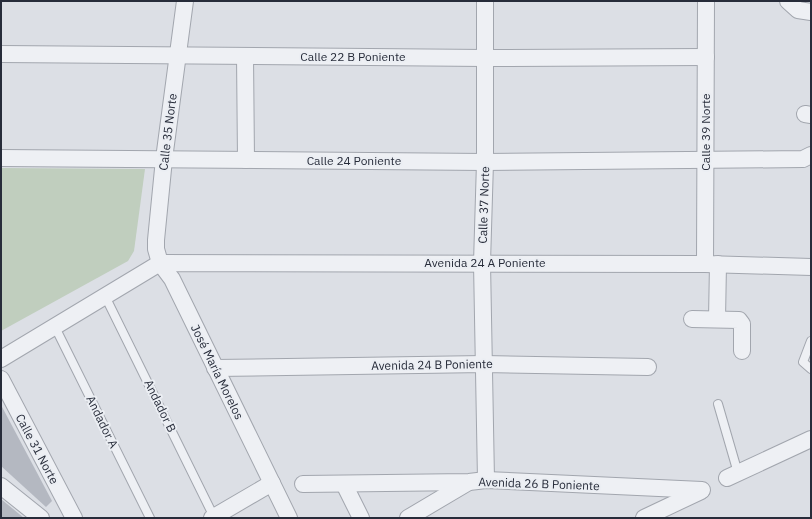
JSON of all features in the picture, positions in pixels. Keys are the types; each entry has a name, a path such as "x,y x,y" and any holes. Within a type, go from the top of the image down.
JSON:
{"street":[{"name":"Calle 35 Norte","path":"160,263 156,249 156,240 164,159 185,1"},
{"name":"Calle 37 Norte","path":"485,1 485,162 482,263 486,480"},
{"name":"Calle 39 Norte","path":"706,1 706,160 711,264 717,319"},
{"path":"788,1 798,10 811,12"},
{"name":"Calle 22 B Poniente","path":"1,54 485,58 706,57"},
{"path":"245,56 246,160"},
{"name":"Calle 24 Poniente","path":"1,158 485,162 803,159 811,155"},
{"path":"1,360 160,263"},
{"name":"Avenida 24 A Poniente","path":"160,263 711,264 811,267"},
{"name":"José María Morelos","path":"160,263 172,279 289,518"},
{"path":"692,319 739,320 742,324 742,351"},
{"name":"Avenida 24 B Poniente","path":"215,368 484,364 648,367"},
{"name":"Calle 31 Norte","path":"1,379 74,518"},
{"path":"733,476 809,437"},
{"name":"Avenida 26 B Poniente","path":"303,484 469,482 486,480 702,490 644,518"},
{"path":"408,518 469,482"},
{"path":"213,517 272,483"},
{"path":"344,484 361,518"},
{"path":"1,486 42,518"}],"lane":[{"name":"Andador B","path":"105,296 213,517"},
{"name":"Andador A","path":"55,327 150,518"},
{"path":"811,341 803,362 811,369"},
{"path":"718,404 733,476"}],"green space":[{"path":"1,168 145,169 134,251 128,261 1,331"}],"building":[{"path":"1,405 52,501 46,507 1,466"},
{"path":"1,499 24,518 1,518"}]}
